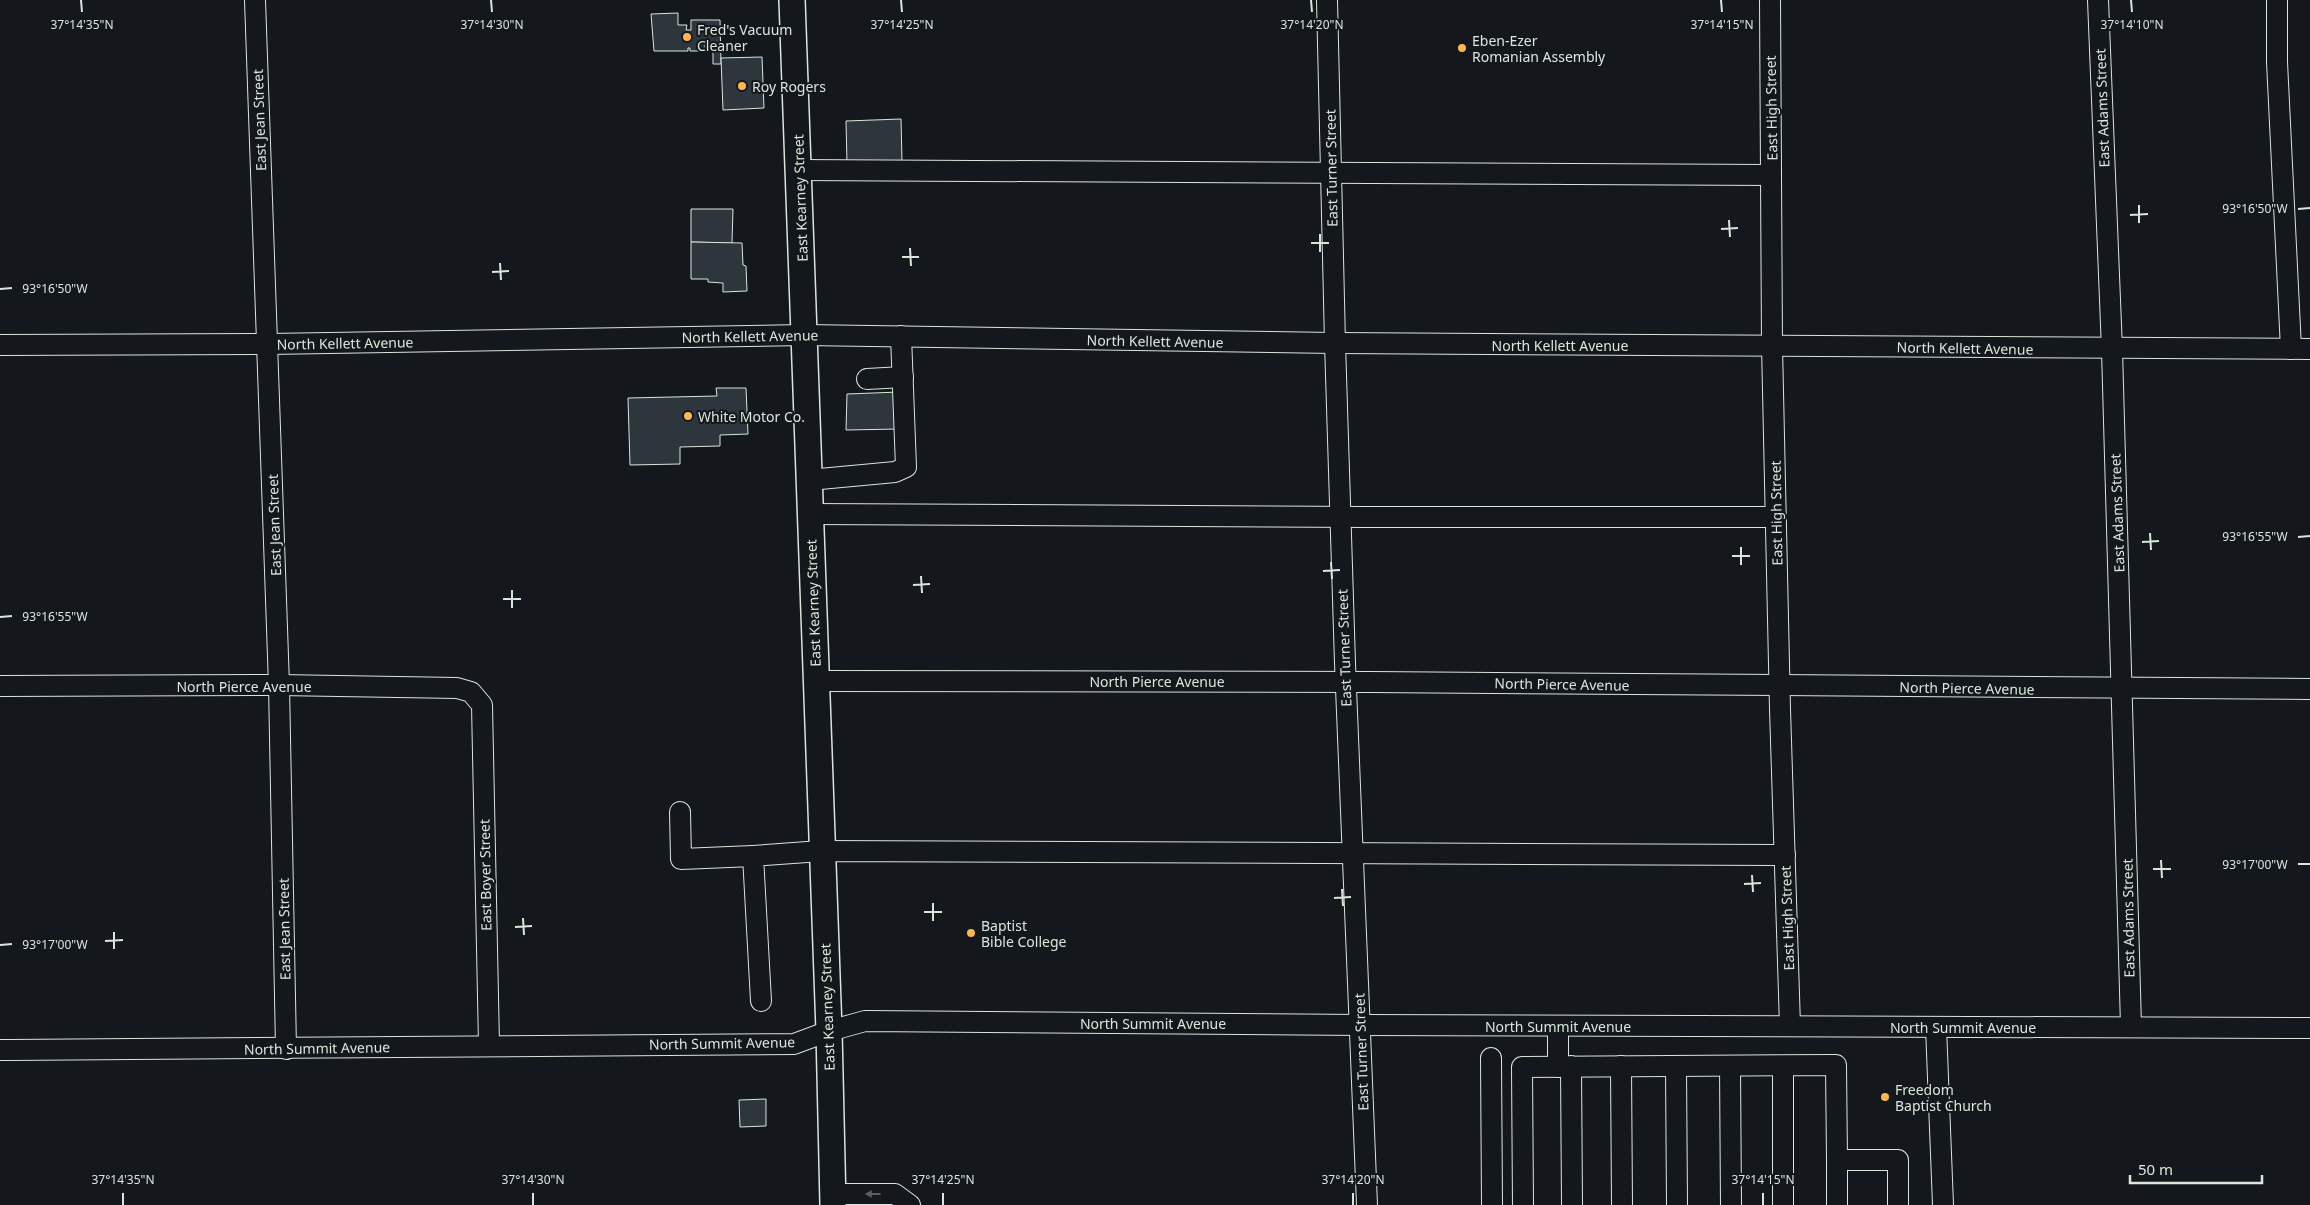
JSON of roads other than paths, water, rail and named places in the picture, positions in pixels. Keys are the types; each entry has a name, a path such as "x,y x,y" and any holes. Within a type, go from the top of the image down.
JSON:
{"main road":[{"name":"East Kearney Street","path":"792,0 805,335 821,851 829,1030 833,1200"}],"street":[{"name":"East Jean Street","path":"255,0 279,685 286,1049"},
{"name":"East Turner Street","path":"1327,0 1334,343 1345,682 1361,1025 1367,1205"},
{"name":"East High Street","path":"1770,0 1772,346 1790,1026"},
{"name":"East Adams Street","path":"2098,0 2112,350 2131,1026"},
{"path":"2277,0 2278,81 2300,349"},
{"path":"798,170 1771,175"},
{"name":"North Kellett Avenue","path":"0,345 268,344 805,335 1334,343 2112,350 2300,349"},
{"path":"809,480 836,479 895,472 906,467 901,336"},
{"path":"867,379 904,377"},
{"path":"810,514 1776,517"},
{"name":"North Pierce Avenue","path":"815,681 1345,682 2310,689"},
{"name":"North Pierce Avenue","path":"0,686 279,685 457,688 471,692 482,705"},
{"name":"East Boyer Street","path":"482,705 489,1045"},
{"path":"680,812 682,859 821,851 1785,855"},
{"path":"753,856 761,1001"},
{"name":"North Summit Avenue","path":"0,1050 794,1044 829,1030 865,1021 1936,1028 2131,1026 2310,1028"},
{"path":"1558,1026 1565,1066 1572,1205"},
{"path":"1936,1028 1943,1205"},
{"path":"1491,1058 1492,1205"},
{"path":"1523,1205 1522,1067 1836,1065 1837,1205"},
{"path":"1621,1066 1622,1205"},
{"path":"1676,1066 1677,1205"},
{"path":"1730,1066 1731,1205"},
{"path":"1782,1066 1783,1205"},
{"path":"1837,1160 1898,1160 1898,1205"},
{"path":"833,1200 895,1194 909,1202 910,1205"}],"place":[{"name":"Fred's Vacuum Cleaner","path":"687,37"},
{"name":"Eben-Ezer Romanian Assembly","path":"1462,48"},
{"name":"Roy Rogers","path":"742,86"},
{"name":"White Motor Co.","path":"688,416"},
{"name":"Baptist Bible College","path":"971,933"},
{"name":"Freedom Baptist Church","path":"1885,1097"}]}
